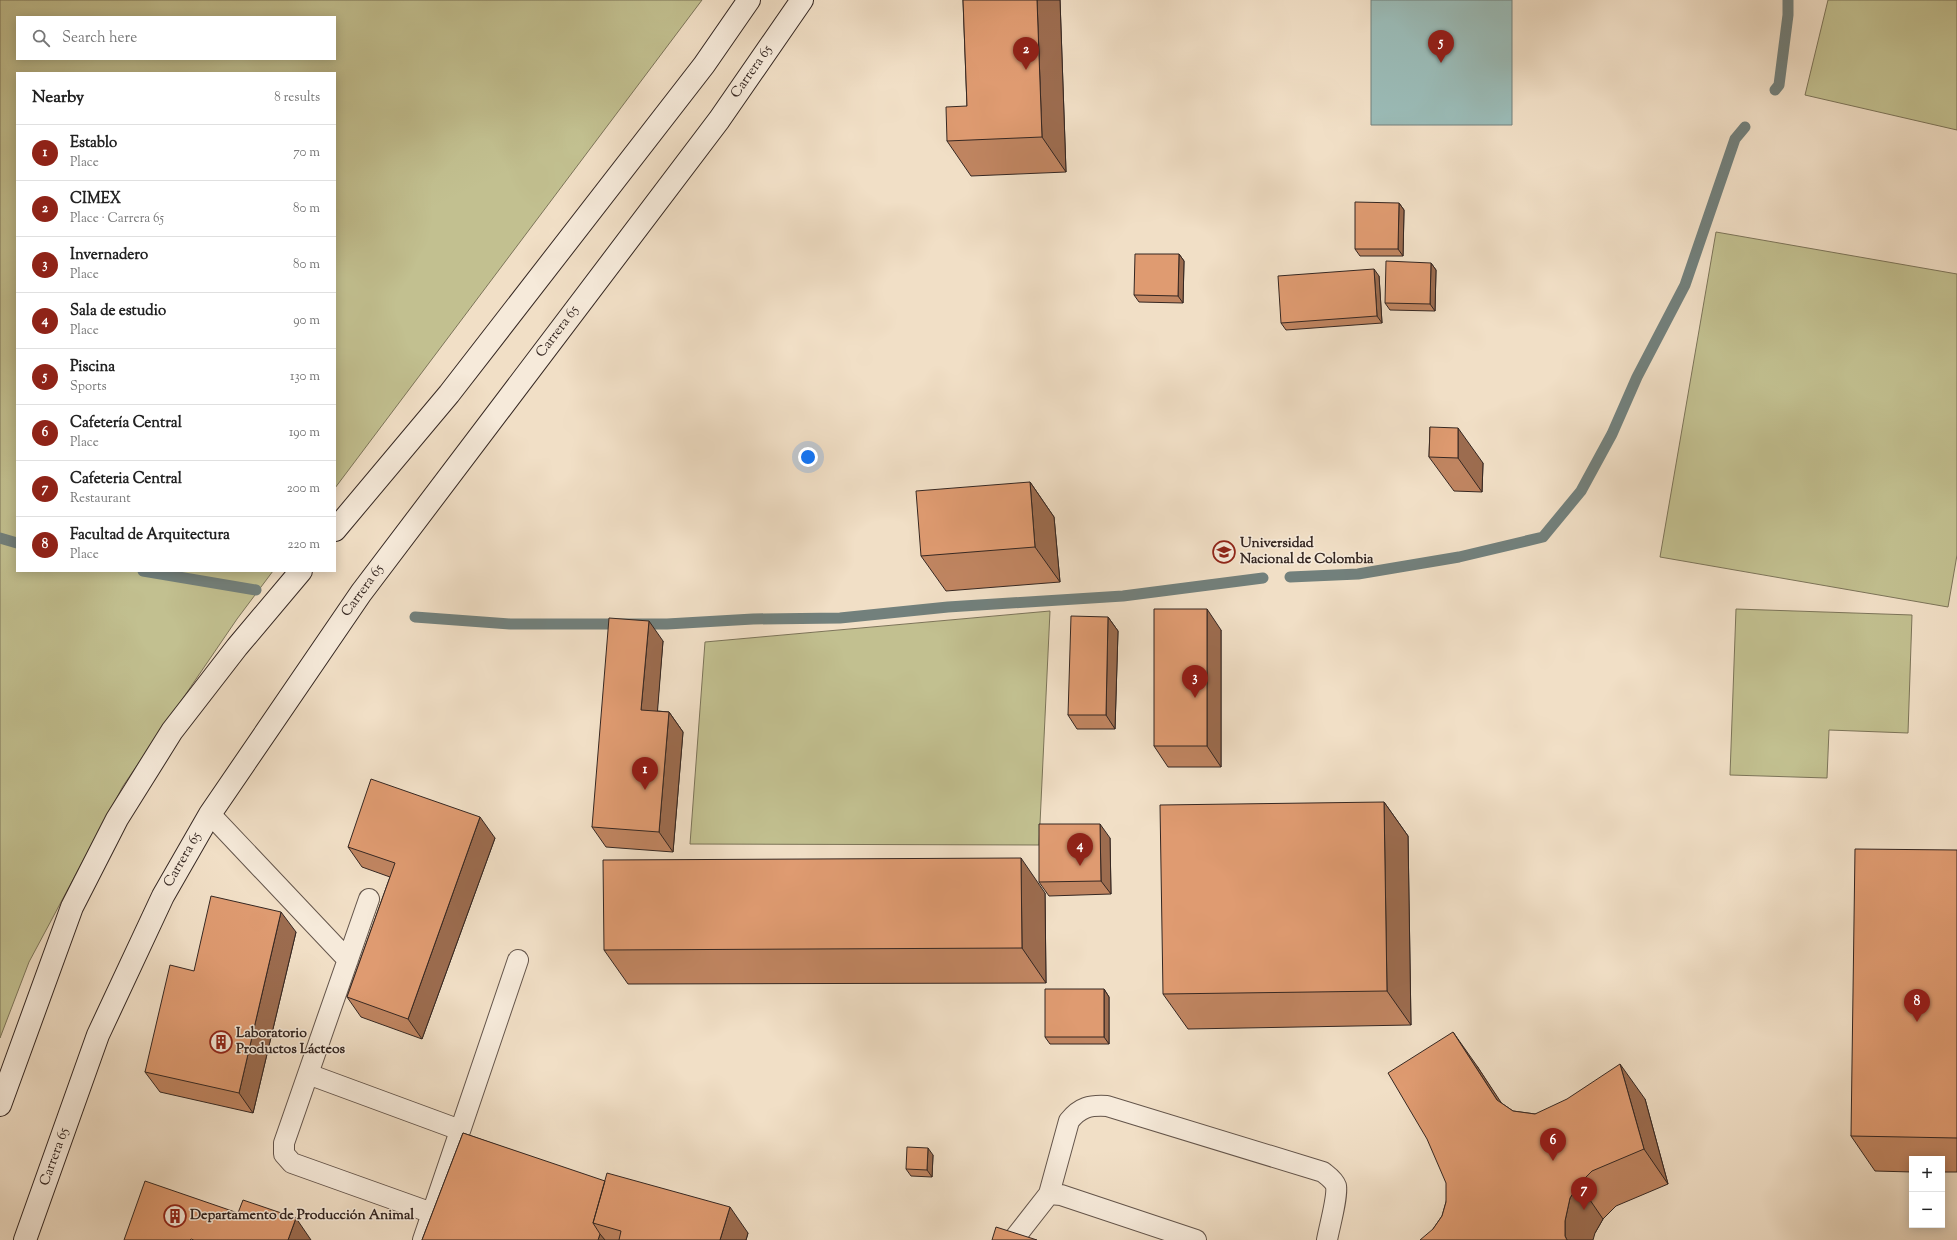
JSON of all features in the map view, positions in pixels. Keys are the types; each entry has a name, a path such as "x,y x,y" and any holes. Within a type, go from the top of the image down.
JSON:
{"main road":[{"path":"336,529 449,394 704,65 749,0"},
{"name":"Carrera 65","path":"25,1240 98,1035 163,896 210,814 361,593 719,120 802,0"},
{"path":"0,1105 72,907 117,819 172,731 237,647 300,572"}],"lane":[{"path":"210,814 348,960"},
{"path":"369,899 284,1143 284,1154 292,1163 432,1213"},
{"path":"423,1240 518,960"},
{"path":"308,1074 460,1130"},
{"path":"1013,1240 1048,1194 1069,1121 1076,1112 1085,1107 1093,1106 1107,1106 1323,1172 1331,1178 1336,1186 1336,1194 1327,1240"},
{"path":"1048,1194 1061,1195 1196,1240"}],"shaded area":[{"path":"0,0 702,0 336,487 336,72 16,72 16,572 272,572 237,619 123,786 29,962 0,1038"},
{"path":"1828,0 1957,0 1957,130 1805,95"},
{"path":"1716,232 1957,274 1957,555 1948,607 1660,557"},
{"path":"1736,609 1912,615 1908,733 1829,730 1827,778 1730,775"},
{"path":"1050,611 1039,845 690,844 705,642"}],"water":[{"path":"1371,0 1512,0 1512,125 1371,125"}],"building":[{"path":"963,0 1037,0 1042,137 947,141 946,107 967,106"},
{"path":"1355,202 1399,203 1398,249 1355,249"},
{"path":"1135,254 1179,254 1178,296 1134,295"},
{"path":"1386,261 1431,263 1430,304 1385,303"},
{"path":"1374,269 1377,316 1281,323 1278,276"},
{"path":"1430,427 1458,428 1458,458 1429,457"},
{"path":"1030,482 1035,547 921,556 916,491"},
{"path":"1154,609 1207,609 1207,746 1154,746"},
{"path":"1071,616 1108,617 1106,715 1068,715"},
{"path":"609,618 649,621 641,710 669,712 659,832 592,827"},
{"path":"371,779 480,817 408,1019 347,997 395,863 348,847"},
{"path":"1384,802 1387,991 1163,994 1160,805"},
{"path":"1039,824 1100,824 1101,881 1039,882"},
{"path":"1855,849 1957,850 1957,1138 1851,1136"},
{"path":"1021,858 1022,948 604,950 603,860"},
{"name":"Laboratorio Productos Lácteos","path":"211,896 281,912 239,1093 145,1072 170,965 194,971"},
{"path":"1045,989 1104,989 1104,1037 1045,1037"},
{"path":"1453,1032 1497,1100 1513,1111 1535,1114 1567,1099 1620,1064 1644,1149 1592,1171 1579,1184 1570,1198 1565,1221 1565,1236 1567,1240 1420,1240 1433,1229 1442,1216 1446,1202 1446,1183 1427,1139 1388,1073"},
{"path":"463,1133 605,1181 593,1223 600,1234 598,1240 422,1240"},
{"path":"907,1147 928,1148 927,1170 906,1169"},
{"path":"607,1173 730,1207 720,1240 619,1240 621,1231 593,1223"},
{"path":"145,1181 238,1213 243,1200 296,1218 288,1240 124,1240"},
{"path":"996,1227 1037,1240 992,1240"}],"waterway":[{"path":"1775,90 1779,85 1788,15 1788,0"},
{"path":"1290,577 1358,574 1459,557 1543,537 1581,491 1612,434 1637,377 1685,285 1735,139 1745,127"},
{"path":"0,538 16,543"},
{"path":"149,572 256,590"},
{"path":"415,617 510,624 667,624 753,619 840,618 948,607 1123,596 1263,578"}],"place":[{"name":"Piscina","path":"1441,63"},
{"name":"CIMEX","path":"1026,70"},
{"name":"Universidad Nacional de Colombia","path":"1224,552"},
{"name":"Invernadero","path":"1195,698"},
{"name":"Establo","path":"645,790"},
{"name":"Sala de estudio","path":"1080,866"},
{"name":"Facultad de Arquitectura","path":"1917,1022"},
{"name":"Laboratorio Productos Lácteos","path":"221,1042"},
{"name":"Cafetería Central","path":"1553,1161"},
{"name":"Cafeteria Central","path":"1584,1210"},
{"name":"Departamento de Producción Animal","path":"175,1216"}]}
